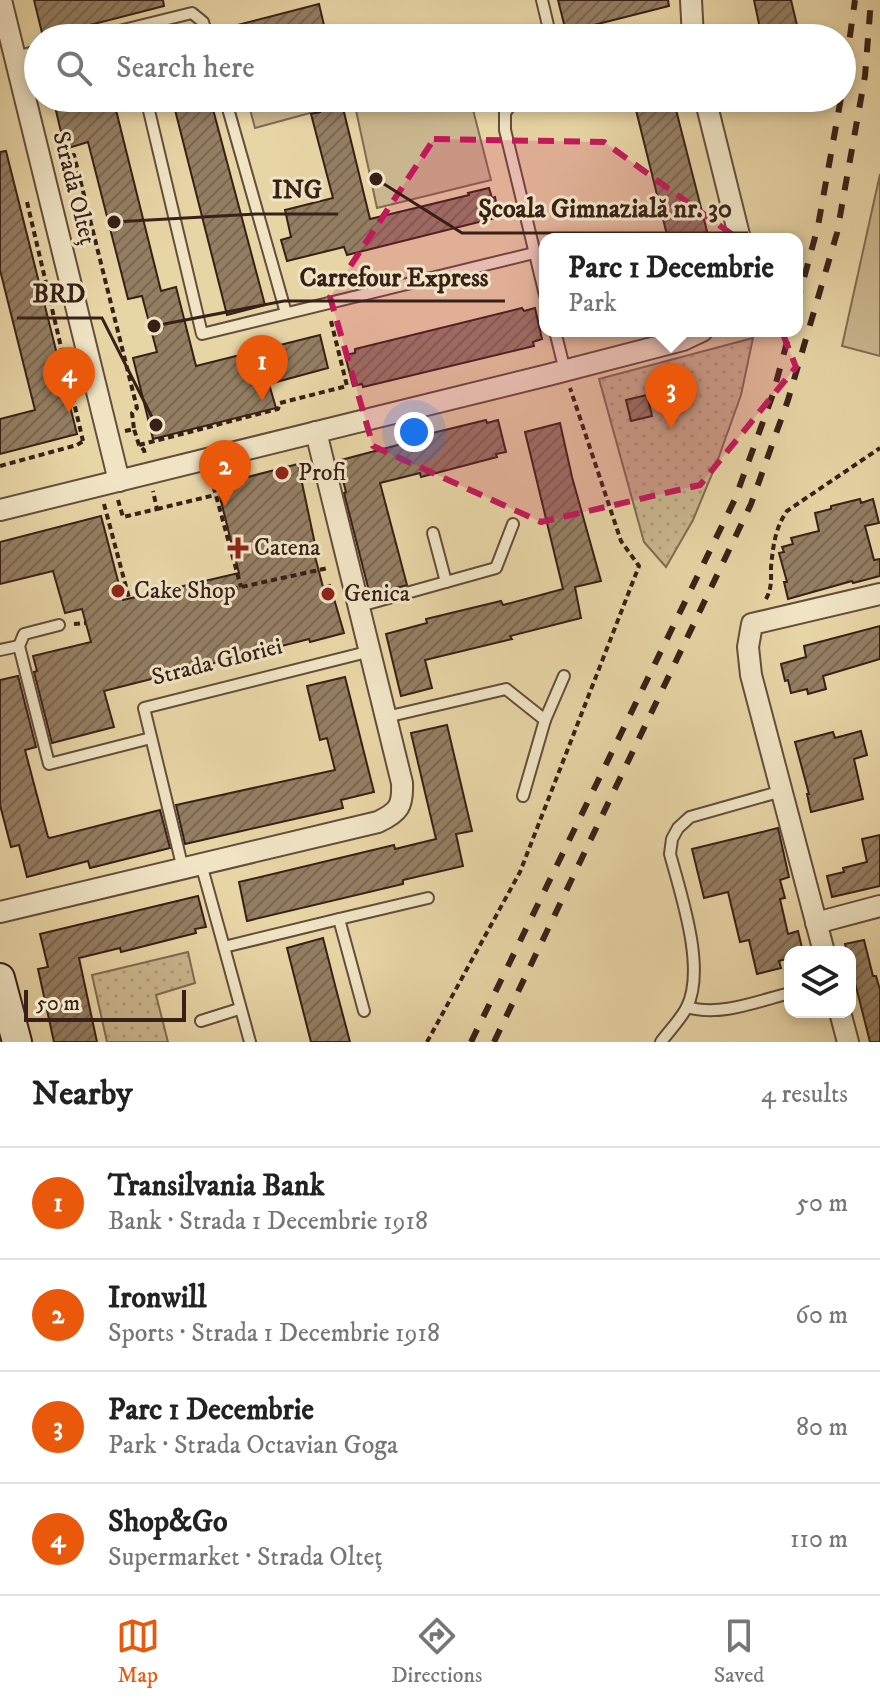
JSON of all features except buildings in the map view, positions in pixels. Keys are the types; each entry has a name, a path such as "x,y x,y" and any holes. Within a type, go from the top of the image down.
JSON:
{"main road":[{"path":"0,978 17,1042"}],"street":[{"name":"Strada Olteț","path":"1,0 24,98"},
{"path":"691,0 692,24"},
{"name":"Strada Olteț","path":"27,112 109,483"},
{"path":"708,112 739,233"},
{"path":"0,510 565,371 689,337"},
{"path":"0,912 378,822 397,810 403,798 402,783 316,432"},
{"path":"822,946 751,675 748,647 752,624 880,594"},
{"path":"816,923 880,906"},
{"path":"842,1018 848,1042"}],"lane":[{"path":"542,0 548,24"},
{"path":"158,24 192,13 204,24"},
{"path":"15,57 24,55"},
{"path":"149,112 202,334 534,253"},
{"path":"229,112 286,313"},
{"path":"506,112 505,130 539,272"},
{"path":"556,337 565,371"},
{"path":"360,606 496,568 513,524"},
{"path":"433,533 446,582"},
{"path":"59,625 24,634 19,646 49,764 151,738"},
{"path":"0,650 19,646"},
{"name":"Strada Gloriei","path":"250,1042 224,947 192,866 144,708 371,651"},
{"path":"523,796 545,720 564,676"},
{"path":"386,717 506,689 545,720"},
{"path":"661,1042 687,1007 694,978 692,943 670,854 672,839 690,817 782,791"},
{"path":"224,947 428,898"},
{"path":"339,919 364,1011"},
{"path":"687,1007 709,1011 784,994"},
{"path":"201,1021 239,1009"}],"path":[{"path":"59,157 74,155 137,408 132,413 134,429"},
{"path":"25,195 83,441"},
{"path":"139,445 278,409 280,403 347,386 327,304"},
{"path":"427,1042 520,872 639,566 621,541 565,371"},
{"path":"752,624 771,590 773,545 779,522 787,511 880,448"},
{"path":"206,460 241,587"},
{"path":"109,483 129,598"},
{"path":"157,509 215,495"},
{"path":"232,589 348,563"}],"highlighted area":[{"path":"434,139 604,142 748,246 796,367 700,485 541,522 373,446 330,297"}],"shaded area":[{"path":"251,112 314,112 255,128"},
{"path":"356,112 474,112 491,180 377,208"},
{"path":"880,174 880,356 842,346"},
{"path":"753,338 741,395 717,462 693,520 666,567 644,542 599,379"},
{"path":"188,952 195,983 156,995 168,1042 107,1042 92,975"}],"railway":[{"path":"852,24 855,0"},
{"path":"494,1042 751,504 788,400 837,233 865,76 871,0"},
{"path":"803,282 818,226 838,112"},
{"path":"471,1042 735,499 773,394 788,337"}],"place":[{"name":"Școala Gimnazială nr. 30","path":"376,179"},
{"name":"ING","path":"114,222"},
{"name":"Carrefour Express","path":"154,326"},
{"name":"Transilvania Bank","path":"262,401"},
{"name":"Shop&Go","path":"69,413"},
{"name":"BRD","path":"156,425"},
{"name":"Parc 1 Decembrie","path":"671,429"},
{"name":"Profi","path":"282,473"},
{"name":"Ironwill","path":"225,506"},
{"name":"Catena","path":"238,548"},
{"name":"Cake Shop","path":"118,591"},
{"name":"Genica","path":"328,594"}]}
